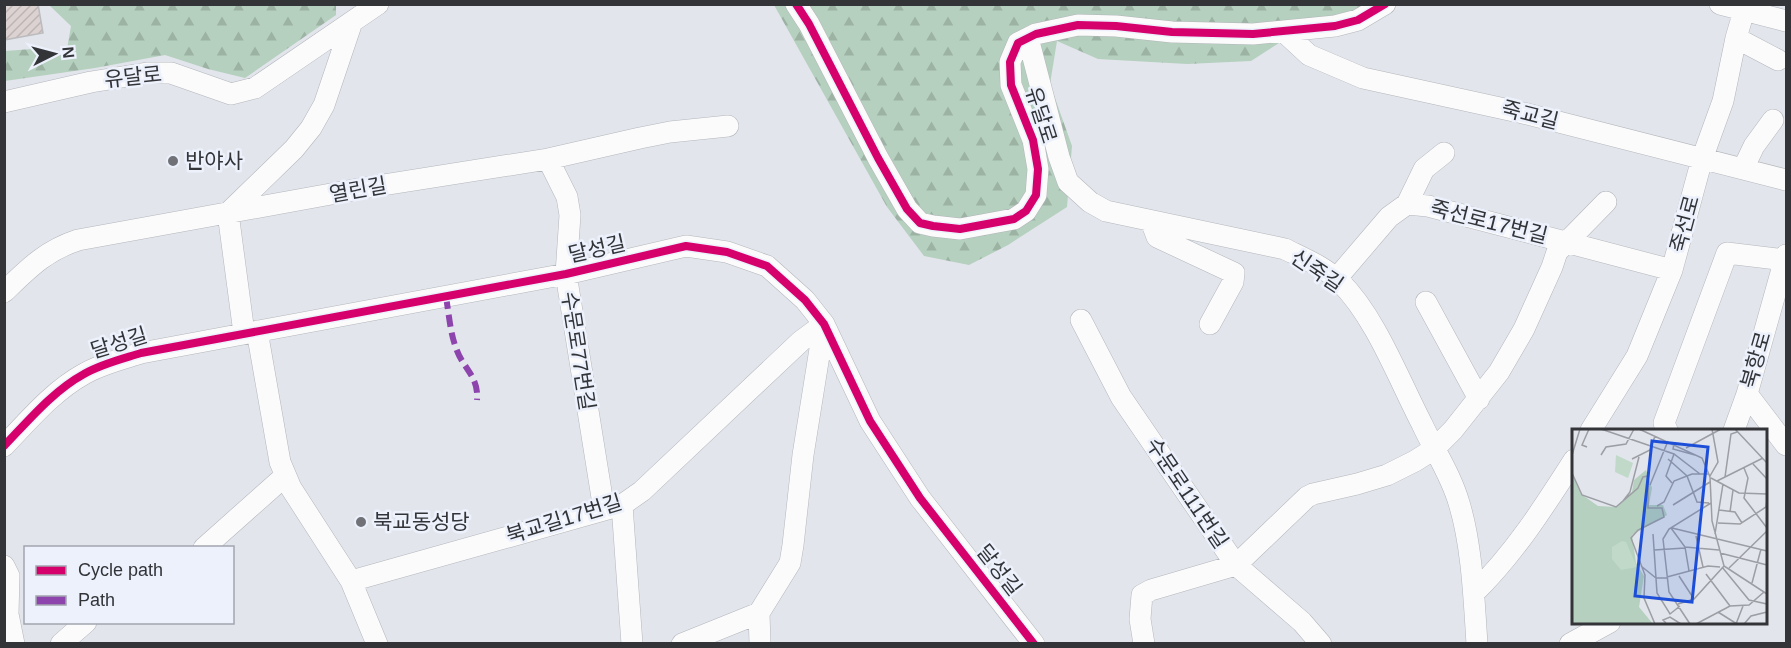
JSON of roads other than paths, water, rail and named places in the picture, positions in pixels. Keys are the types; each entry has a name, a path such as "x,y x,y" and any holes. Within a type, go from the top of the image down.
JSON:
{"street":[{"name":"유달로","path":"4,102 70,86 147,73 171,73 231,94 255,88 378,4"},
{"name":"유달로","path":"796,4 809,24 907,209 920,223 933,226 960,229 1014,219 1026,212 1036,195 1038,169 1033,140 1011,84 1010,62 1018,43 1028,38"},
{"path":"1028,38 1036,34 1078,25 1116,26 1172,32 1253,34 1335,26 1358,21 1384,4"},
{"path":"1720,4 1745,8 1786,21"},
{"name":"죽선로","path":"1593,429 1637,356 1672,270 1702,159 1723,101 1736,38 1745,8"},
{"path":"352,22 324,105 311,128 294,149 228,213 251,332 280,462 285,476 351,581 377,644"},
{"name":"죽교길","path":"1283,31 1309,55 1364,78 1523,113 1786,180"},
{"name":"신죽길","path":"1028,38 1068,182 1090,202 1106,212 1285,249 1336,279 1359,304 1378,336 1459,503 1469,551 1477,644"},
{"path":"1736,38 1778,60"},
{"path":"1743,169 1754,146 1773,120"},
{"name":"열린길","path":"4,292 35,262 61,246 78,240 364,188 548,159 670,132 728,126"},
{"path":"1407,204 1424,169 1444,153"},
{"name":"수문로77번길","path":"548,159 567,197 570,214 566,274 613,507 632,644"},
{"path":"1144,644 1140,619 1142,595 1166,585 1236,565 1307,497 1387,475 1434,449 1453,430 1499,372 1524,329 1557,252 1606,202"},
{"name":"죽선로17번길","path":"1336,279 1389,217 1407,204 1428,206 1672,270"},
{"path":"1151,221 1156,237 1234,273 1233,282 1210,324"},
{"name":"달성길","path":"4,446 67,384 86,372 141,353 566,274 686,246 727,252 767,266 805,300 824,324 870,421 920,498 1034,644"},
{"path":"1667,429 1664,423 1727,253 1786,258"},
{"name":"북항로","path":"1734,429 1747,394 1786,258"},
{"path":"1426,302 1479,399"},
{"name":"수문로111번길","path":"1081,320 1121,397 1236,565 1302,622 1321,644"},
{"path":"760,644 759,614 790,563 803,455 824,324"},
{"name":"북교길17번길","path":"351,581 613,507 642,491 801,341 824,324"},
{"path":"1747,394 1786,445"},
{"path":"1474,593 1504,561 1572,463"},
{"path":"206,546 285,476"},
{"path":"4,566 9,576 8,614 14,644"},
{"path":"682,644 759,614"},
{"path":"61,644 84,624"},
{"path":"1570,644 1606,624"}],"place":[{"name":"반야사","path":"173,161"},
{"name":"북교동성당","path":"361,522"}]}
